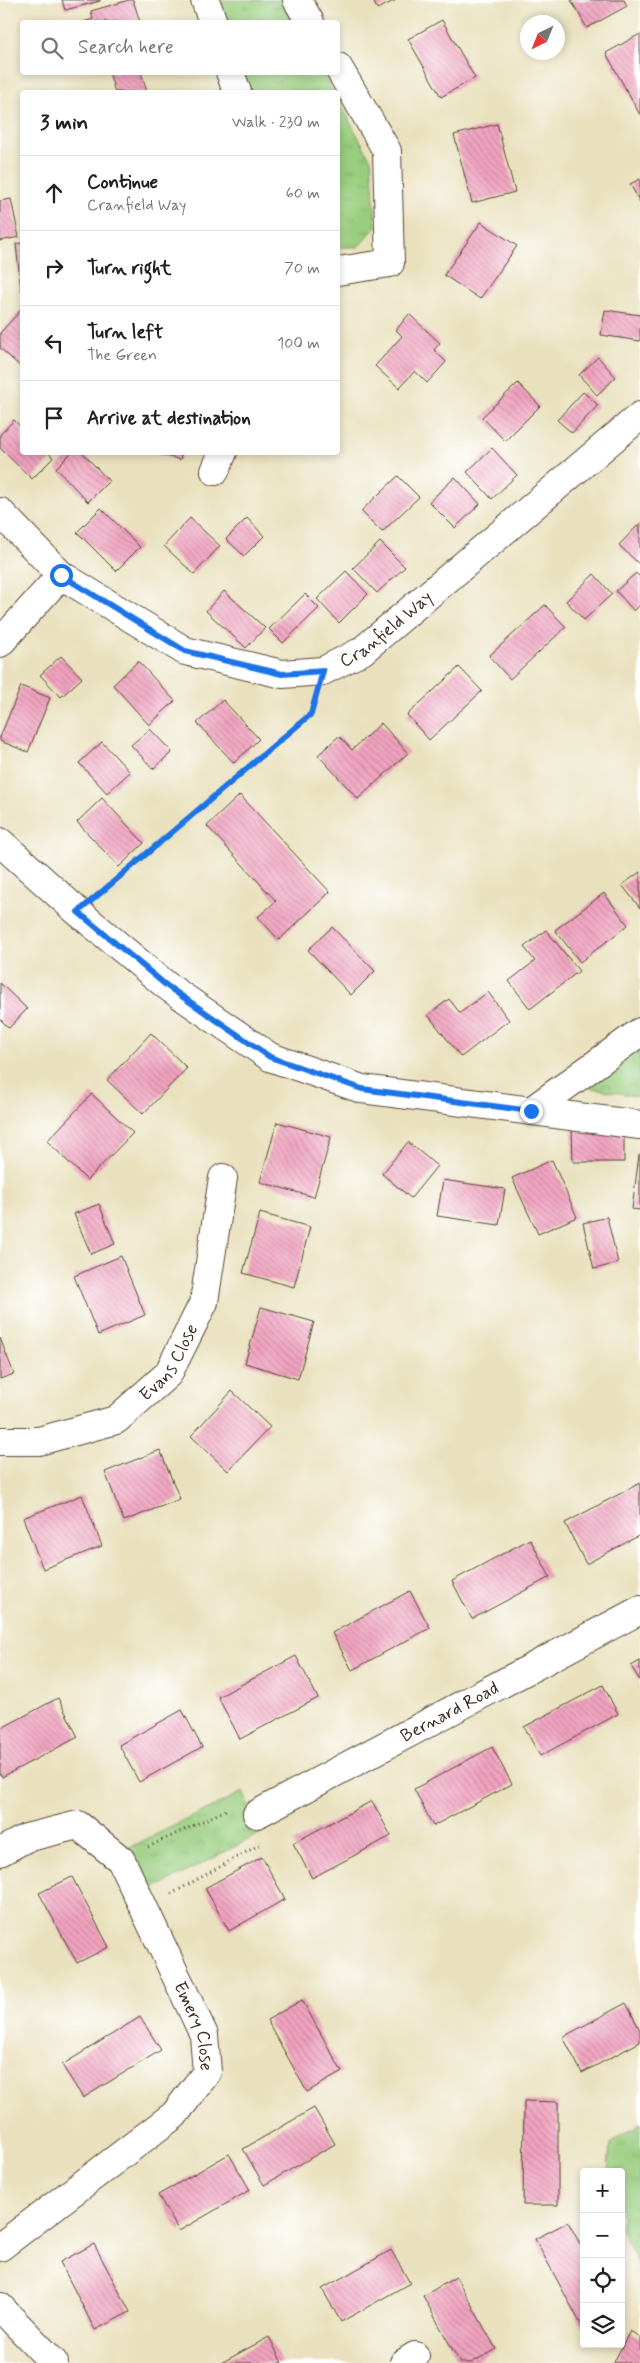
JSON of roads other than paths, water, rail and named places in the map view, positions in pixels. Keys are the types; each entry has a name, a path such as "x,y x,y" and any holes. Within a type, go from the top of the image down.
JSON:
{"street":[{"path":"205,0 212,20"},
{"path":"297,0 309,20"},
{"path":"340,70 387,151 390,263 340,271"},
{"path":"231,75 236,90"},
{"name":"Cranfield Way","path":"0,512 61,575 185,651 282,674 323,671 362,651 640,416"},
{"path":"0,643 61,575"},
{"path":"0,842 78,912 167,986 270,1057 362,1089 640,1125"},
{"path":"531,1111 640,1032"},
{"name":"Evans Close","path":"0,1441 39,1441 116,1420 168,1374 204,1302 224,1178"},
{"name":"Bernard Road","path":"257,1814 640,1610"},
{"name":"Emery Close","path":"0,1852 26,1838 78,1825 121,1860 204,2035 207,2072 174,2115 0,2247"},
{"path":"0,2307 54,2363"}]}
